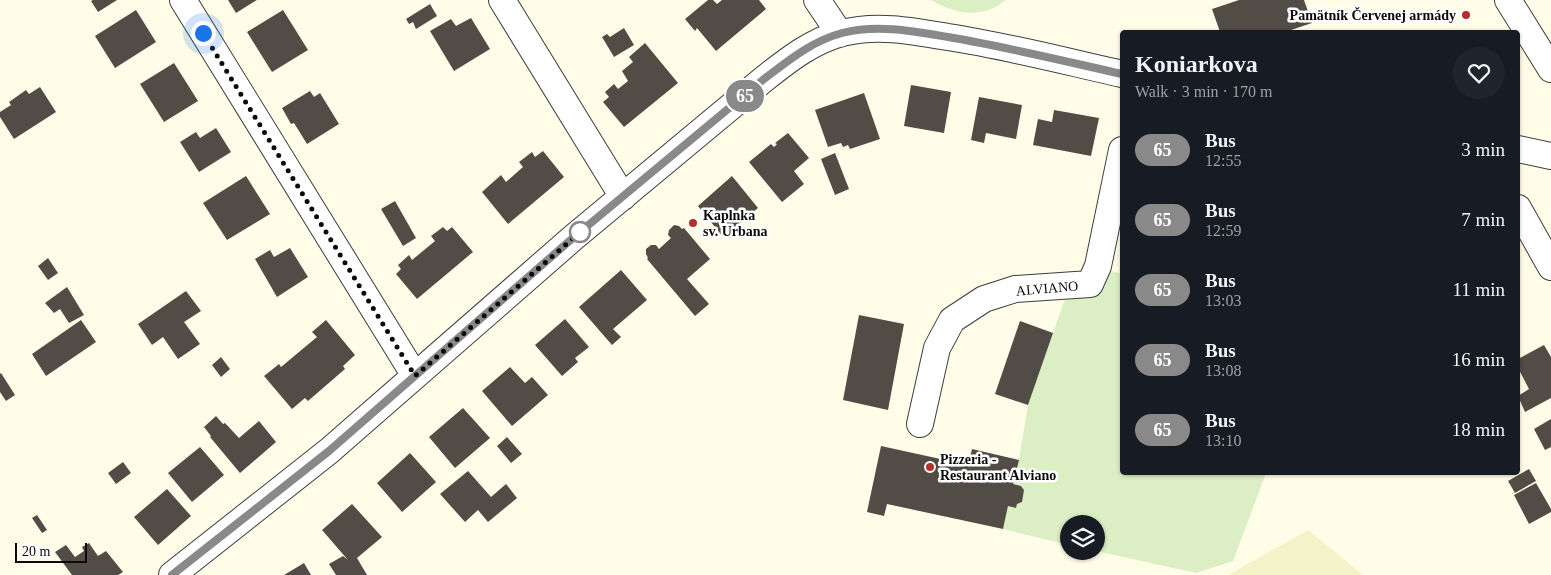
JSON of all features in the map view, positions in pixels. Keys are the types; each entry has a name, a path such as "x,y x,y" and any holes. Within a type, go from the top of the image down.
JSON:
{"street":[{"path":"183,0 415,376"},
{"path":"502,0 623,197"},
{"path":"817,0 840,34"},
{"path":"1508,0 1551,69"},
{"path":"172,575 329,451 574,237 795,55 814,44 857,30 899,30 989,44 1120,74"},
{"path":"1520,149 1551,156"},
{"name":"ALVIANO","path":"920,424 937,348 952,320 984,299 1015,289 1090,284 1098,266 1120,160"},
{"path":"1520,212 1550,265"}],"green space":[{"path":"931,0 1006,0 988,10 969,13 950,9"},
{"path":"1089,264 1120,273 1120,475 1265,475 1233,561 1196,573 1105,553 1105,515 1060,515 1060,543 1003,529 1008,506 1016,508 1017,504 1022,501 1024,490 1021,486 1013,484 1028,405 1071,282"},
{"path":"1308,530 1363,575 1228,575"}],"building":[{"path":"117,0 98,12 91,1"},
{"path":"228,0 257,0 236,13"},
{"path":"708,0 713,0 717,4 722,0 759,0 766,9 716,51 697,28 695,31 685,19"},
{"path":"1239,0 1304,0 1312,23 1291,30 1219,30 1212,9"},
{"path":"430,4 437,16 416,29 413,22 409,24 406,19"},
{"path":"136,10 156,42 115,68 95,36"},
{"path":"283,10 308,50 272,72 247,32"},
{"path":"471,18 490,49 454,71 430,31 451,19 456,26"},
{"path":"624,28 634,45 614,57 602,37 607,34 610,37"},
{"path":"645,43 678,83 624,127 603,102 609,97 605,92 614,84 618,89 628,81 622,71 633,62 629,57"},
{"path":"174,63 198,101 164,122 140,84"},
{"path":"911,85 951,92 944,133 904,126"},
{"path":"40,87 56,112 14,139 0,117 0,112 11,105 9,102 26,90 29,94"},
{"path":"310,91 314,97 320,93 339,124 307,144 294,123 291,124 282,108"},
{"path":"864,93 880,139 850,149 848,145 843,147 841,143 828,147 815,110"},
{"path":"979,97 1022,105 1016,139 986,133 984,143 971,140"},
{"path":"1054,110 1099,118 1091,156 1033,145 1038,119 1052,122"},
{"path":"216,128 231,152 199,172 180,142 196,132 200,138"},
{"path":"788,133 809,158 794,171 804,184 782,202 749,162 771,144 774,147 777,144 775,143"},
{"path":"543,151 564,177 508,224 482,192 501,175 506,182 523,167 519,162 532,152 535,157"},
{"path":"835,153 849,189 835,195 821,159"},
{"path":"246,176 270,214 227,240 203,203"},
{"path":"732,176 758,208 723,237 698,206"},
{"path":"395,201 416,238 403,246 381,209"},
{"path":"674,225 682,229 684,228 710,259 687,279 709,304 695,316 647,259 646,249 651,245 656,245 659,249 671,238 668,235 669,230"},
{"path":"443,227 447,231 452,227 473,252 417,299 396,274 401,269 398,265 409,255 412,260 435,241 431,236"},
{"path":"290,248 308,277 277,297 255,259 270,250 274,257"},
{"path":"48,258 58,273 48,280 38,266"},
{"path":"621,270 647,300 613,329 621,337 612,345 579,307"},
{"path":"67,287 84,315 69,323 60,309 54,313 45,303"},
{"path":"186,291 201,311 184,322 200,344 178,359 163,337 152,345 138,324"},
{"path":"859,315 904,324 888,410 843,400"},
{"path":"565,319 589,347 575,358 578,362 562,376 535,345"},
{"path":"81,320 96,342 46,376 32,354"},
{"path":"326,320 355,355 343,366 345,369 308,401 305,398 292,409 264,376 279,364 281,367 317,337 312,332"},
{"path":"1020,321 1053,333 1028,405 995,394"},
{"path":"1544,345 1551,357 1551,398 1525,412 1520,401 1520,395 1529,389 1520,372 1520,358"},
{"path":"221,357 230,369 221,377 212,365"},
{"path":"510,367 525,383 532,377 548,395 512,426 482,391"},
{"path":"1,373 15,395 6,401 0,392"},
{"path":"463,408 490,438 455,468 429,437"},
{"path":"216,416 239,438 259,421 276,442 240,473 204,427"},
{"path":"1551,419 1551,447 1545,450 1534,429"},
{"path":"507,437 522,454 511,463 497,446"},
{"path":"881,446 968,465 972,449 1019,460 1013,484 1021,486 1024,490 1022,502 1017,504 1016,508 1008,506 1003,529 887,504 884,516 867,512"},
{"path":"200,447 224,475 192,502 168,473"},
{"path":"410,453 436,482 402,512 377,483"},
{"path":"123,462 131,473 116,484 108,473"},
{"path":"1529,469 1536,481 1515,493 1508,481"},
{"path":"468,471 491,497 506,484 517,498 488,522 478,510 465,522 440,494"},
{"path":"1536,483 1551,512 1529,524 1514,495"},
{"path":"167,489 191,516 158,545 134,517"},
{"path":"352,504 382,537 357,558 367,575 336,575 329,564 343,556 348,560 322,530"},
{"path":"37,515 47,530 42,533 32,518"},
{"path":"89,543 98,556 106,551 123,572 118,575 72,575 55,552 66,545 75,557 84,551 82,547"},
{"path":"304,563 311,575 284,575"}],"bus line":[{"name":"65","path":"172,575 329,451 574,237 764,79 795,55 814,44 857,30 899,30 989,44 1120,74"}],"place":[{"name":"Pamätník Červenej armády","path":"1466,15"},
{"name":"Kaplnka sv. Urbana","path":"693,223"},
{"name":"Pizzeria - Restaurant Alviano","path":"930,467"}],"route":[{"path":"203,33 415,376 586,227 580,232"}]}
